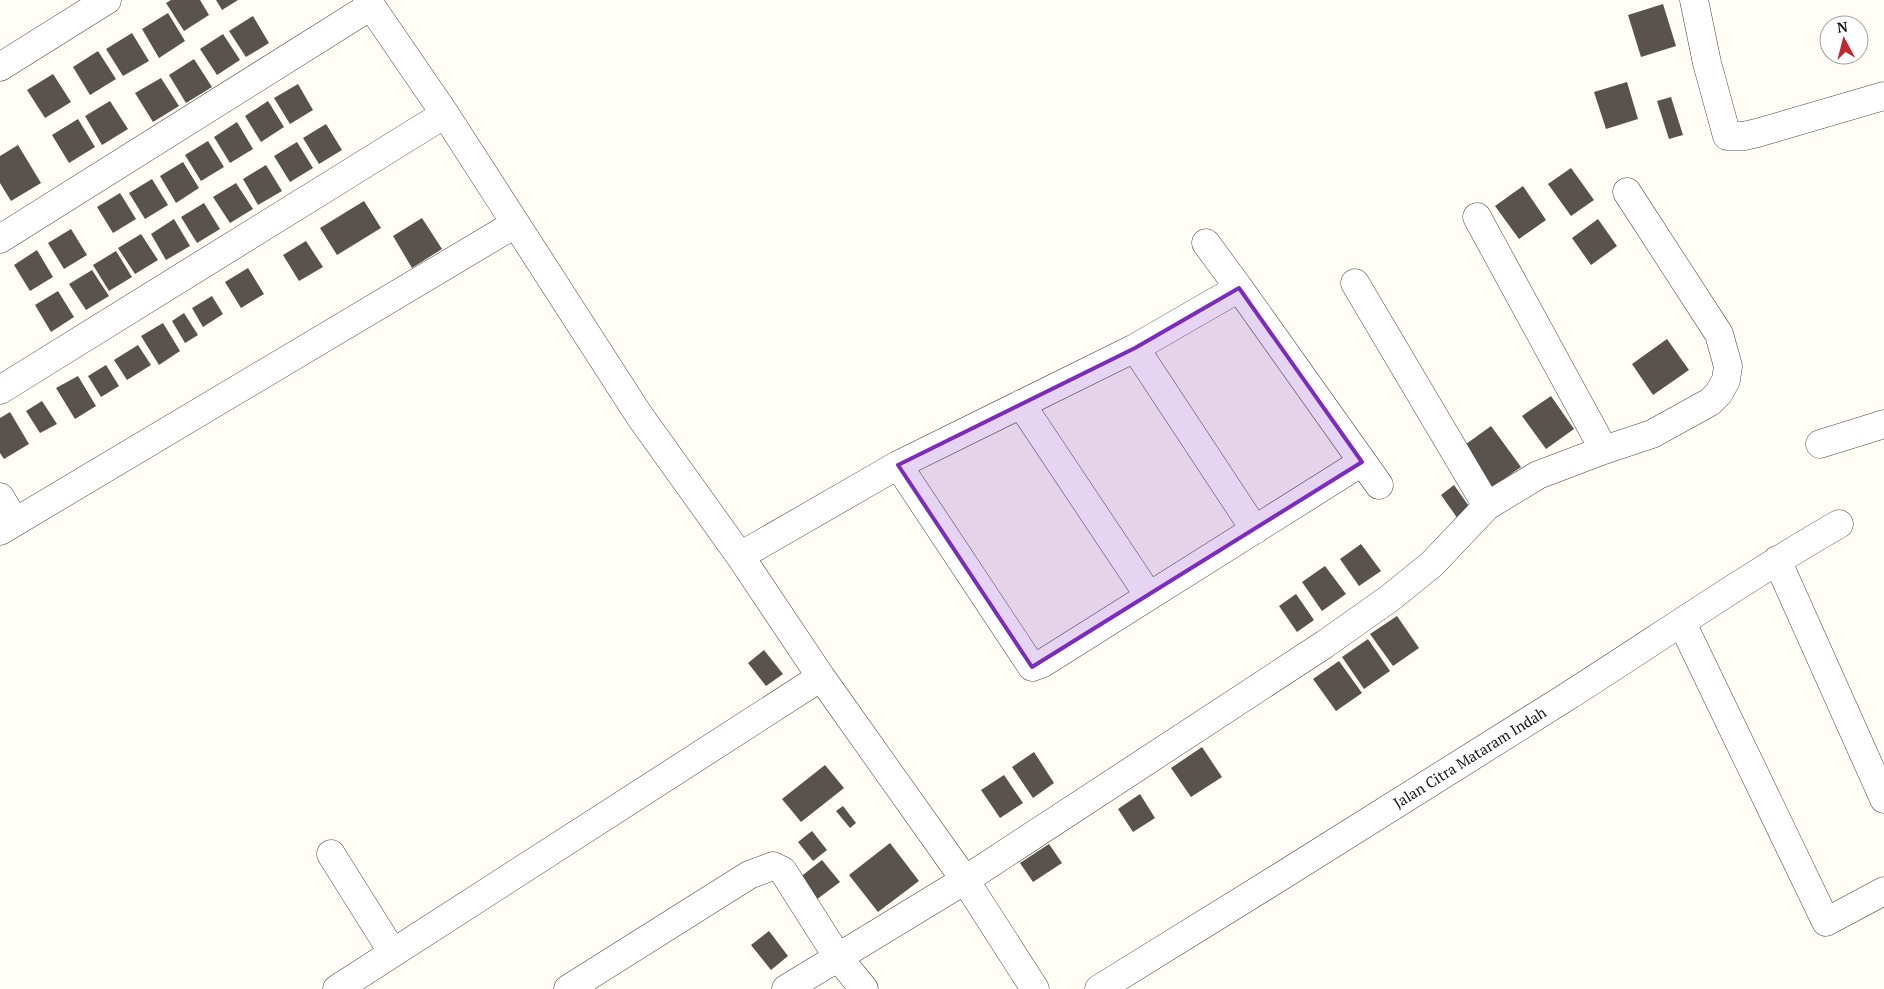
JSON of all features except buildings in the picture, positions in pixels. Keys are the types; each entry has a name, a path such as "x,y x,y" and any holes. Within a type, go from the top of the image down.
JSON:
{"street":[{"path":"0,67 107,0"},
{"path":"1694,0 1707,63 1727,136 1751,134 1884,96"},
{"path":"0,239 369,3 445,114 639,415 740,556 821,677 965,880 1035,989"},
{"path":"0,390 445,114"},
{"path":"786,989 837,956 965,880 1325,644 1390,598 1432,564 1487,506 1538,476 1604,450 1652,434 1710,402 1719,393 1726,380 1728,366 1719,334 1627,192"},
{"path":"1477,217 1604,450"},
{"path":"0,497 8,527 515,224"},
{"path":"1206,243 1379,485"},
{"path":"1355,283 1487,506"},
{"path":"740,556 898,465 1135,348 1240,288"},
{"path":"1135,348 1255,530"},
{"path":"1021,404 1149,596"},
{"path":"1820,444 1884,424"},
{"path":"898,465 1032,667 1043,663 1362,462"},
{"name":"Jalan Citra Mataram Indah","path":"1099,989 1401,802 1682,623 1777,560 1839,524"},
{"path":"1777,560 1884,799"},
{"path":"1682,623 1826,922 1884,891"},
{"path":"337,989 821,677"},
{"path":"331,854 393,953"},
{"path":"568,989 749,875 773,866 783,870 837,956 864,989"}],"highlighted area":[{"path":"1239,288 1362,462 1032,667 898,465 1135,348"}]}
